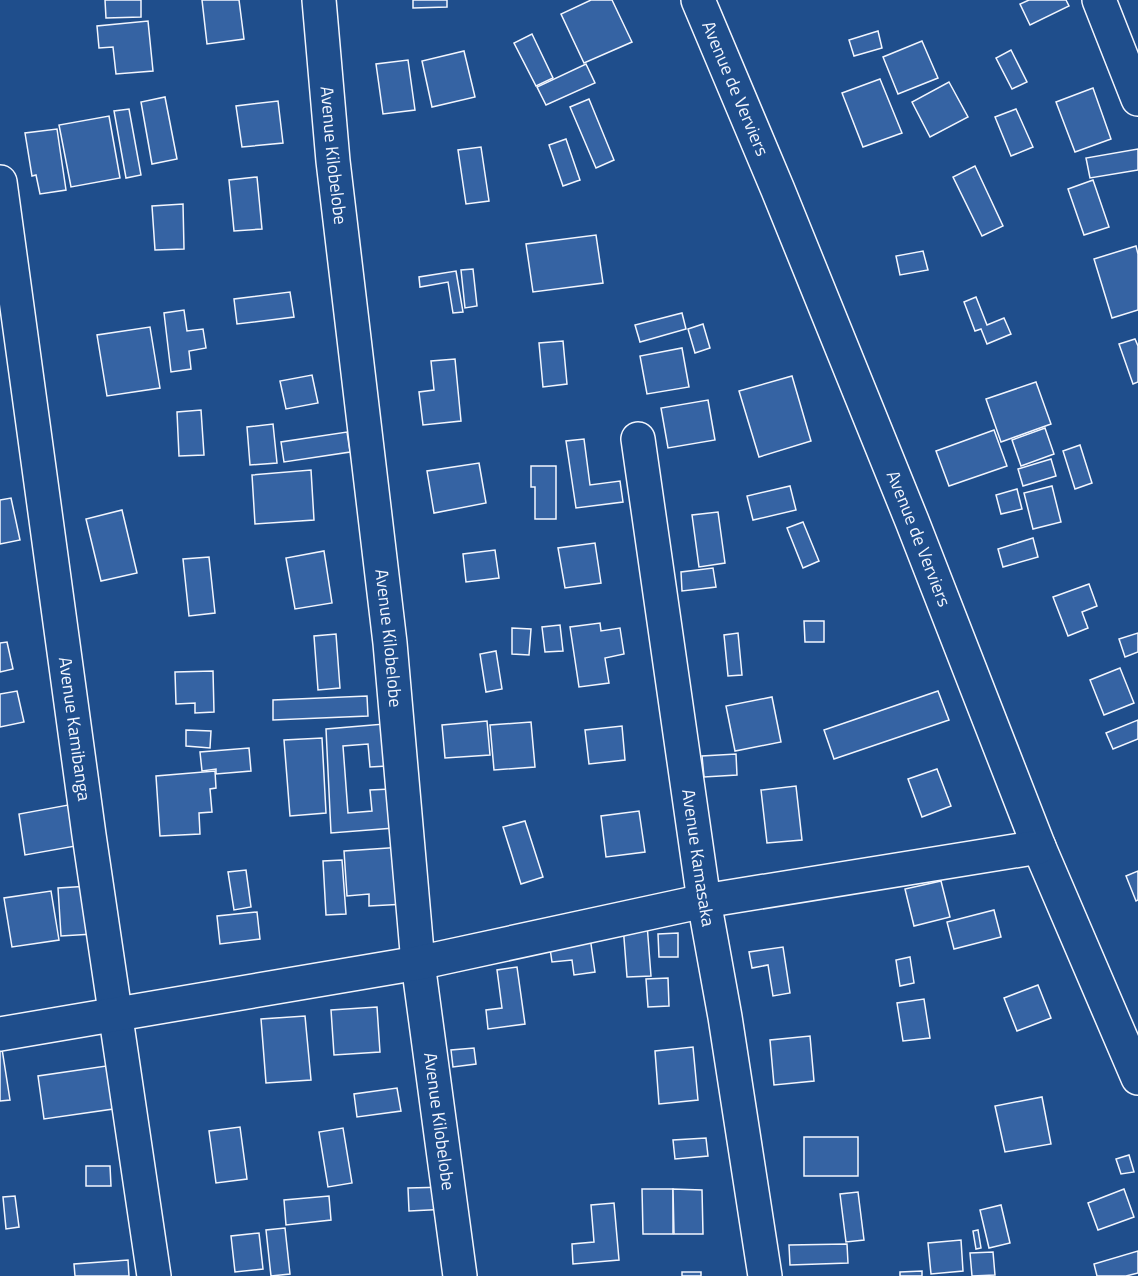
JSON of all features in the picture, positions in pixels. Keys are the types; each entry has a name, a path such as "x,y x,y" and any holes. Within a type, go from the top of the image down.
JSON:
{"street":[{"name":"Avenue Kilobelobe","path":"319,0 333,161 390,644 418,963 460,1276"},
{"name":"Avenue de Verviers","path":"698,0 903,499 1039,847 1138,1078"},
{"path":"1099,0 1138,99"},
{"name":"Avenue Kamibanga","path":"0,182 89,835 154,1276"},
{"name":"Avenue Kamasaka","path":"638,439 704,901 725,1017 765,1276"},
{"path":"0,1034 418,963 704,901 1039,847"}],"building":[{"path":"105,0 141,0 141,17 106,18"},
{"path":"202,0 239,0 244,39 207,44"},
{"path":"413,0 447,0 447,7 413,8"},
{"path":"591,0 612,0 632,42 584,63 561,14"},
{"path":"1029,0 1066,0 1069,6 1030,25 1020,4"},
{"path":"148,21 153,71 116,74 113,47 99,48 97,26"},
{"path":"878,31 882,48 854,56 849,40"},
{"path":"532,34 553,78 536,86 514,43"},
{"path":"922,41 938,78 898,94 883,57"},
{"path":"1011,50 1027,82 1012,89 996,58"},
{"path":"464,51 475,97 432,107 422,61"},
{"path":"408,60 415,110 383,114 376,64"},
{"path":"586,64 595,83 546,105 537,87"},
{"path":"880,79 902,133 863,147 842,93"},
{"path":"949,82 968,117 930,137 912,102"},
{"path":"1093,88 1111,139 1075,152 1056,102"},
{"path":"165,97 177,159 152,164 141,102"},
{"path":"589,99 614,160 596,168 570,107"},
{"path":"278,101 283,143 242,147 236,106"},
{"path":"129,109 141,175 126,178 114,111"},
{"path":"1016,109 1033,147 1011,156 995,117"},
{"path":"109,116 120,178 71,187 59,125"},
{"path":"57,129 66,190 40,194 36,175 32,176 25,133"},
{"path":"566,139 580,180 563,186 549,145"},
{"path":"481,147 489,201 466,204 458,150"},
{"path":"1138,149 1138,170 1090,178 1086,158"},
{"path":"975,166 1003,226 982,236 953,177"},
{"path":"257,177 262,229 234,231 229,180"},
{"path":"1093,180 1109,227 1084,235 1068,189"},
{"path":"183,204 184,249 155,250 152,206"},
{"path":"596,235 603,283 533,292 526,244"},
{"path":"1136,246 1138,310 1112,318 1094,259"},
{"path":"923,251 928,270 900,275 896,256"},
{"path":"473,269 477,306 465,308 461,270"},
{"path":"456,271 463,312 453,313 448,282 420,287 419,277"},
{"path":"290,292 294,317 237,324 234,299"},
{"path":"976,297 987,325 1004,318 1011,334 987,344 981,329 975,331 964,302"},
{"path":"184,310 187,331 203,329 206,348 189,351 191,369 171,372 164,313"},
{"path":"682,313 686,329 640,342 635,325"},
{"path":"703,324 710,348 695,353 688,329"},
{"path":"150,327 160,388 107,396 97,335"},
{"path":"1135,339 1138,346 1138,382 1133,384 1119,344"},
{"path":"563,341 567,384 543,387 539,343"},
{"path":"682,348 689,387 647,394 640,356"},
{"path":"455,359 461,421 423,425 419,392 434,390 431,361"},
{"path":"312,375 318,403 286,409 280,381"},
{"path":"792,376 811,441 759,457 739,391"},
{"path":"1036,382 1051,424 1001,442 986,399"},
{"path":"708,400 715,440 668,448 661,408"},
{"path":"201,410 204,455 179,456 177,412"},
{"path":"273,424 277,463 250,465 247,427"},
{"path":"1045,428 1054,454 1021,466 1012,440"},
{"path":"994,430 1007,466 949,486 936,451"},
{"path":"347,432 350,452 284,462 281,442"},
{"path":"584,439 590,485 620,481 623,502 576,508 566,441"},
{"path":"1080,445 1092,483 1075,489 1063,451"},
{"path":"1051,459 1056,476 1023,486 1018,469"},
{"path":"479,463 486,503 434,513 427,471"},
{"path":"531,466 556,466 556,519 535,519 535,487 531,487"},
{"path":"311,470 314,520 255,524 252,475"},
{"path":"790,486 796,510 753,520 747,496"},
{"path":"1052,486 1061,522 1033,529 1024,493"},
{"path":"1017,489 1022,509 1001,514 996,495"},
{"path":"11,498 20,540 0,544 0,500"},
{"path":"122,510 137,573 101,581 86,519"},
{"path":"718,512 725,563 699,567 692,515"},
{"path":"803,522 819,561 803,568 787,528"},
{"path":"1033,538 1038,557 1003,567 998,549"},
{"path":"595,543 601,583 565,588 558,548"},
{"path":"495,550 499,578 466,582 463,554"},
{"path":"324,551 332,603 295,609 286,558"},
{"path":"209,557 215,613 189,616 183,559"},
{"path":"713,568 716,587 682,591 681,572"},
{"path":"1089,584 1097,606 1082,612 1088,628 1068,636 1053,597"},
{"path":"804,621 824,621 824,642 805,642"},
{"path":"600,623 601,631 620,628 624,654 605,658 609,683 579,687 570,627"},
{"path":"560,625 563,651 545,652 542,627"},
{"path":"512,628 531,629 529,655 512,654"},
{"path":"738,633 742,675 728,676 724,635"},
{"path":"1138,633 1138,652 1125,657 1119,639"},
{"path":"336,634 340,688 318,690 314,636"},
{"path":"7,642 13,669 0,672 0,643"},
{"path":"496,651 502,689 486,692 480,654"},
{"path":"1120,668 1134,703 1104,715 1090,680"},
{"path":"213,671 214,712 195,713 195,703 176,704 175,672"},
{"path":"17,691 24,722 0,727 0,694"},
{"path":"938,691 949,720 834,759 824,730"},
{"path":"367,696 368,716 273,720 273,700"},
{"path":"772,697 781,742 735,751 726,706"},
{"path":"1138,720 1138,739 1113,749 1106,733"},
{"path":"487,721 490,755 445,758 442,725"},
{"path":"531,722 535,767 494,770 490,725"},
{"path":"384,724 387,766 370,767 368,744 343,746 348,813 372,811 370,790 391,789 394,828 331,833 326,729"},
{"path":"622,726 625,760 589,764 585,730"},
{"path":"186,730 211,731 210,748 186,746"},
{"path":"322,738 326,813 290,816 284,740"},
{"path":"249,748 251,771 216,774 216,769 202,771 200,752"},
{"path":"736,754 737,775 704,777 702,756"},
{"path":"937,769 951,806 922,817 908,779"},
{"path":"215,771 216,788 210,789 212,812 199,813 200,834 160,836 156,776"},
{"path":"796,786 802,840 767,843 761,790"},
{"path":"79,803 87,844 25,855 19,814"},
{"path":"639,811 645,852 606,857 601,816"},
{"path":"525,821 543,877 521,884 503,827"},
{"path":"403,847 406,904 369,906 369,894 347,896 344,851"},
{"path":"342,860 346,914 326,915 323,861"},
{"path":"246,870 251,907 234,910 228,872"},
{"path":"1138,871 1138,900 1136,901 1126,876"},
{"path":"941,881 950,917 914,926 905,889"},
{"path":"90,886 93,934 61,936 58,888"},
{"path":"51,891 59,940 12,947 4,898"},
{"path":"994,910 1001,937 954,949 947,922"},
{"path":"257,912 260,939 220,944 217,916"},
{"path":"647,924 651,976 627,977 623,925"},
{"path":"678,933 678,957 659,957 658,934"},
{"path":"590,937 595,972 574,975 572,960 552,962 549,942"},
{"path":"783,947 790,993 773,996 768,965 752,968 749,952"},
{"path":"910,957 914,983 900,986 896,960"},
{"path":"517,967 525,1024 488,1029 486,1010 502,1008 497,970"},
{"path":"668,978 669,1006 648,1007 646,979"},
{"path":"1038,985 1051,1018 1017,1031 1004,998"},
{"path":"924,999 930,1038 903,1041 897,1003"},
{"path":"377,1007 380,1052 334,1055 331,1010"},
{"path":"305,1016 311,1080 266,1083 261,1019"},
{"path":"810,1036 814,1081 774,1085 770,1040"},
{"path":"693,1047 698,1100 659,1104 655,1051"},
{"path":"474,1048 476,1064 453,1067 451,1050"},
{"path":"0,1049 2,1049 10,1100 0,1101"},
{"path":"113,1065 120,1108 44,1119 38,1076"},
{"path":"397,1088 401,1111 357,1117 354,1094"},
{"path":"1042,1097 1051,1144 1005,1152 995,1106"},
{"path":"240,1127 247,1179 216,1183 209,1131"},
{"path":"343,1128 352,1183 328,1187 319,1132"},
{"path":"804,1137 858,1137 858,1176 804,1176"},
{"path":"706,1138 708,1156 675,1159 673,1140"},
{"path":"1129,1155 1134,1172 1121,1174 1116,1159"},
{"path":"86,1166 110,1166 111,1186 86,1186"},
{"path":"448,1187 449,1209 409,1211 408,1188"},
{"path":"642,1189 673,1189 673,1234 643,1234"},
{"path":"673,1189 702,1190 703,1234 674,1234"},
{"path":"1124,1189 1134,1217 1098,1230 1088,1203"},
{"path":"858,1192 864,1240 846,1242 840,1194"},
{"path":"15,1196 19,1227 6,1229 3,1197"},
{"path":"329,1196 331,1220 286,1225 284,1200"},
{"path":"614,1203 619,1260 573,1264 572,1244 594,1242 591,1205"},
{"path":"1001,1205 1010,1243 989,1248 980,1210"},
{"path":"285,1228 290,1274 271,1276 266,1230"},
{"path":"978,1230 981,1248 976,1249 973,1231"},
{"path":"259,1233 263,1269 235,1272 231,1236"},
{"path":"961,1240 963,1271 931,1274 928,1243"},
{"path":"847,1244 848,1263 790,1265 789,1245"},
{"path":"1138,1251 1138,1273 1126,1276 1097,1276 1094,1264"},
{"path":"993,1252 995,1275 972,1276 970,1253"},
{"path":"128,1260 129,1276 75,1276 74,1264"},
{"path":"922,1271 922,1276 900,1276 900,1272"},
{"path":"682,1272 701,1272 701,1276 682,1276"}]}
